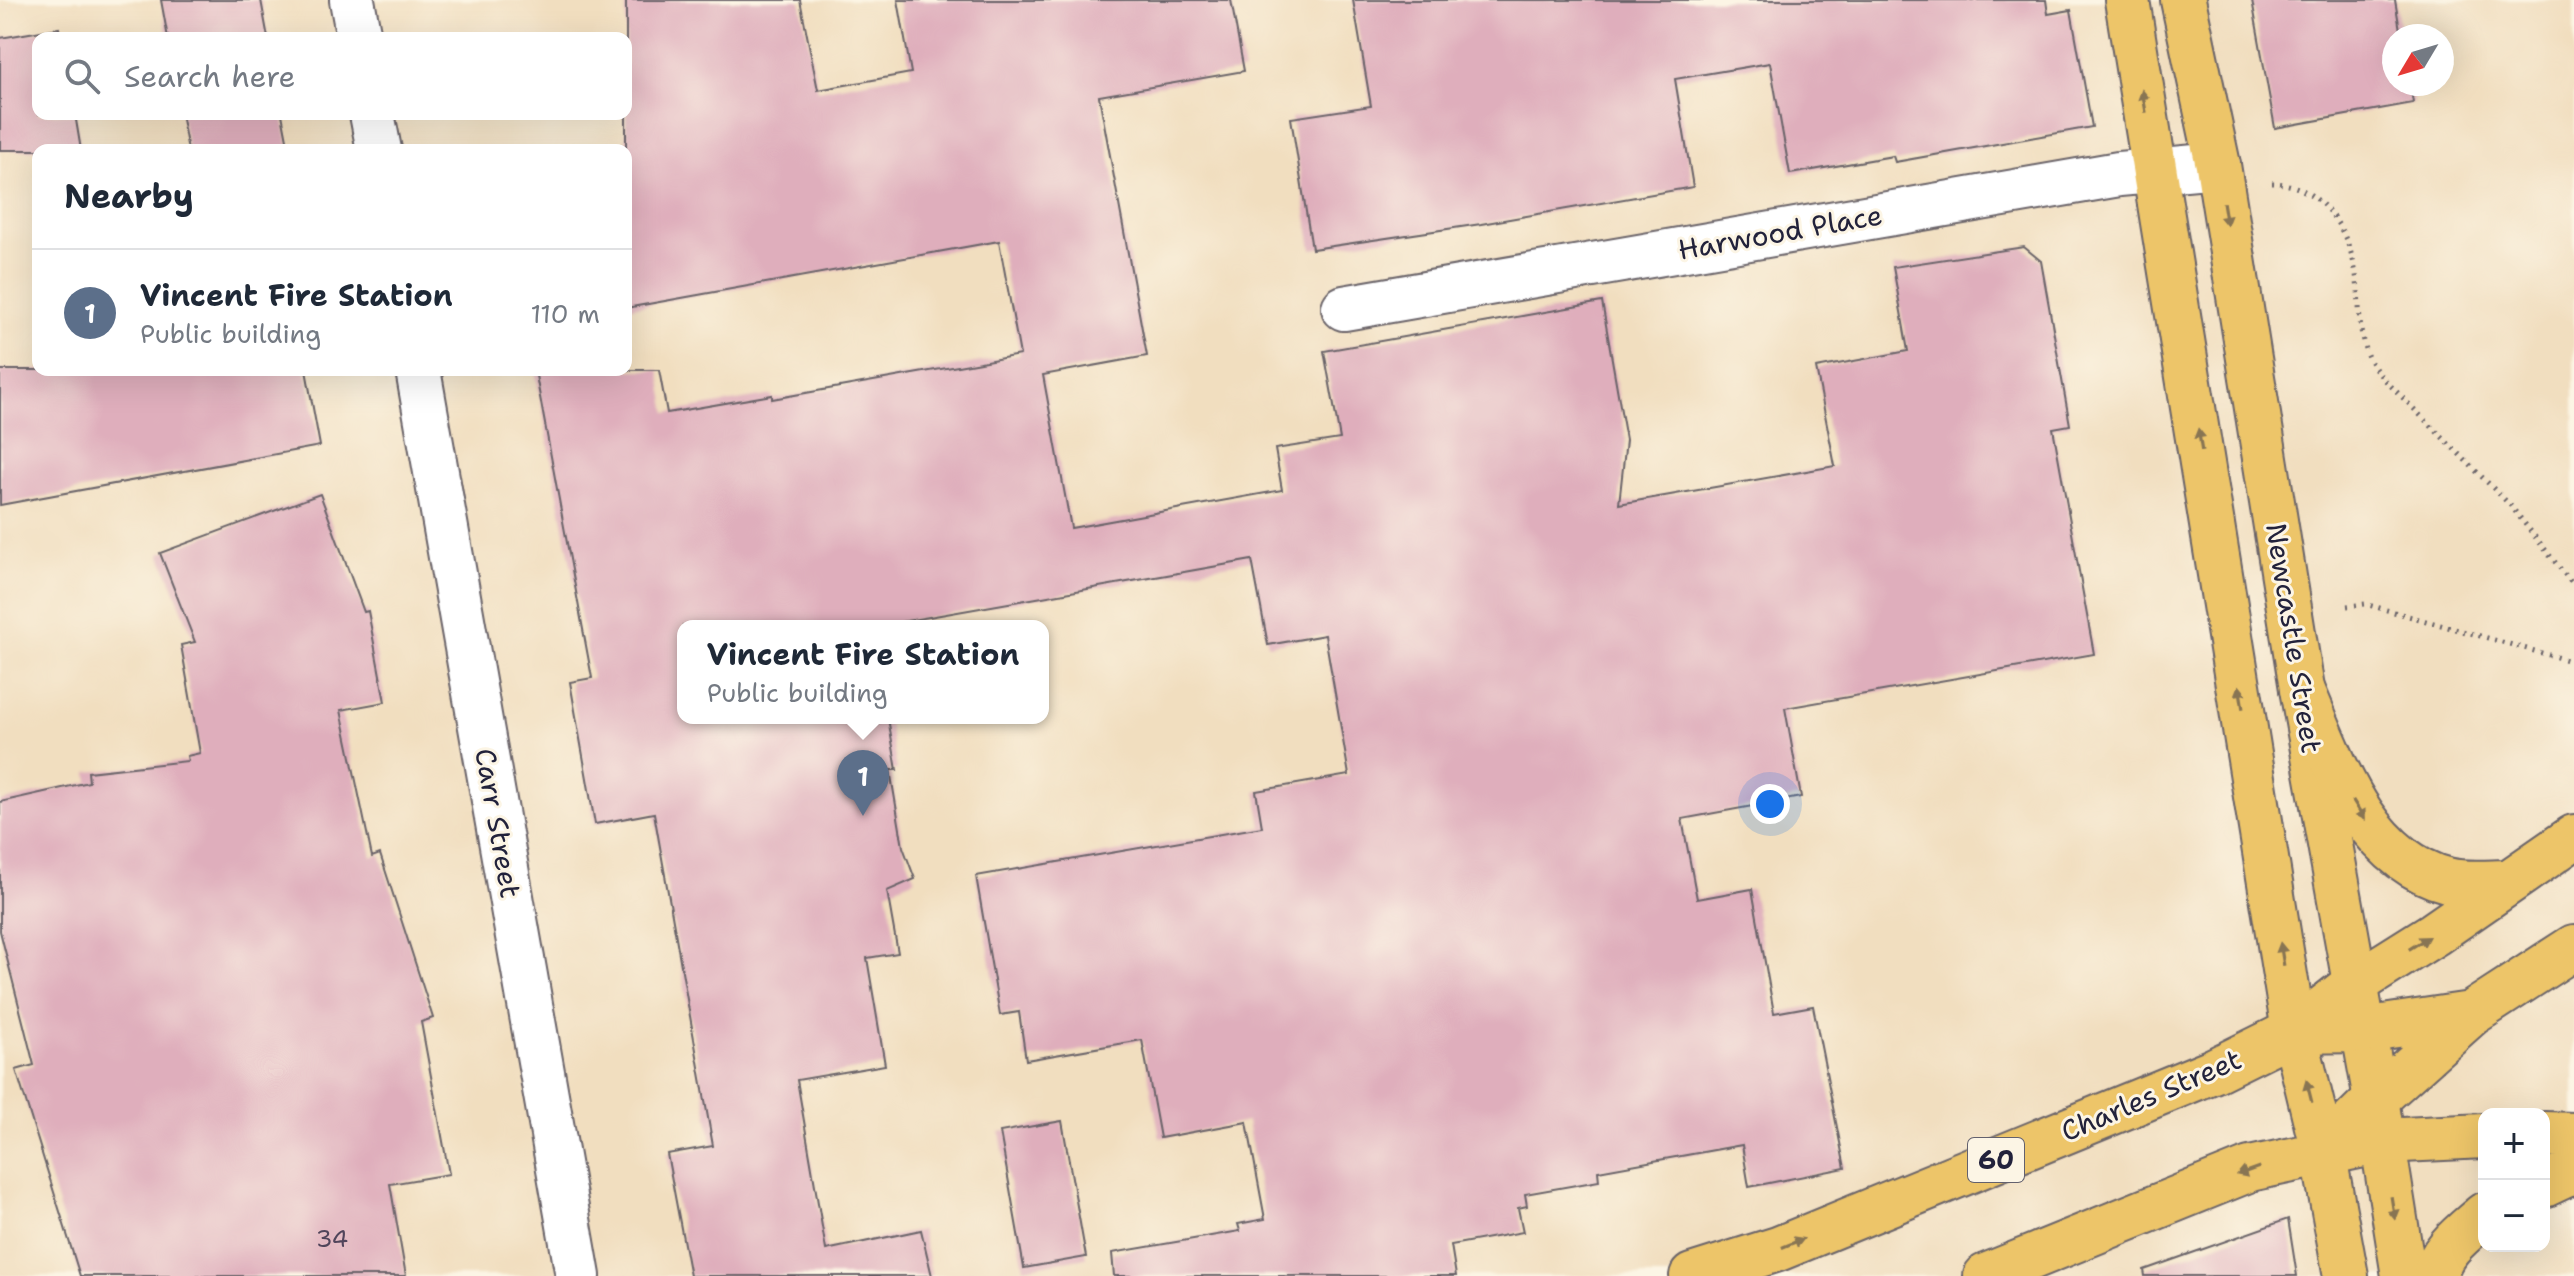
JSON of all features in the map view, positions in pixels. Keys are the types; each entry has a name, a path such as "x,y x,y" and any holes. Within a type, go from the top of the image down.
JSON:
{"main road":[{"path":"2127,0 2294,1031 2323,1151 2346,1276"},
{"name":"Newcastle Street","path":"2183,0 2218,165 2302,689 2404,1276"},
{"path":"2302,689 2361,816 2400,856 2427,874 2451,881 2509,882"},
{"path":"2294,1031 2353,985 2434,934 2574,837"},
{"path":"1986,1276 2250,1169 2323,1151 2379,1120 2471,1014 2574,947"},
{"path":"2294,1031 2363,1030 2471,1014"},
{"name":"Charles Street","path":"1692,1276 1778,1249 2213,1071 2294,1031"},
{"path":"2379,1120 2478,1135"},
{"path":"2550,1134 2574,1135"},
{"path":"2550,1182 2574,1171"},
{"path":"2435,1276 2455,1240 2478,1220"}],"street":[{"path":"352,0 358,32"},
{"path":"373,120 378,144"},
{"name":"Harwood Place","path":"1344,308 2155,169 2218,165"},
{"name":"Carr Street","path":"419,376 578,1276"}],"path":[{"path":"2218,165 2271,183 2297,187 2326,208 2346,237 2356,272 2365,349 2371,363 2510,505 2574,586"},
{"path":"2347,606 2365,604 2574,662"}],"building":[{"path":"161,0 261,0 267,32 167,32"},
{"path":"626,0 800,0 818,90 911,73 898,0 1231,0 1244,71 1099,96 1147,356 1043,375 1071,528 1282,490 1275,449 1340,439 1324,351 1602,302 1626,440 1619,504 1835,466 1816,368 1908,351 1893,267 2024,247 2041,261 2070,425 2053,428 2094,654 1785,708 1801,797 1682,819 1697,899 1752,889 1774,1013 1813,1006 1845,1168 1749,1187 1742,1145 1598,1171 1599,1181 1525,1194 1527,1206 1518,1208 1523,1232 1451,1245 1456,1276 1114,1276 1112,1253 1240,1231 1238,1224 1265,1219 1247,1122 1160,1138 1142,1040 1026,1060 1019,1012 1000,1015 976,876 1262,827 1256,791 1349,775 1325,635 1268,645 1252,560 912,620 677,620 677,724 889,724 897,770 890,770 903,847 915,879 887,891 898,953 867,958 885,1065 797,1080 826,1250 921,1230 932,1276 690,1276 667,1154 713,1146 654,813 595,824 570,682 592,678 536,376 632,376 632,370 659,370 667,413 772,395 772,399 1020,355 999,241 632,307 632,144 626,144 626,120 632,120 632,32 626,32"},
{"path":"1353,0 2046,0 2048,14 2071,10 2092,127 1895,162 1893,156 1790,174 1770,63 1675,79 1693,187 1481,224 1312,249 1291,118 1371,106"},
{"path":"2252,0 2395,0 2399,24 2382,24 2382,96 2412,96 2413,103 2275,128"},
{"path":"59,28 60,32 35,32"},
{"path":"32,33 32,120 76,120 80,144 32,144 32,150 0,150 0,38"},
{"path":"182,120 283,120 288,144 187,144"},
{"path":"0,370 32,370 32,376 307,376 320,446 0,505"},
{"path":"320,494 364,612 368,611 385,702 341,710 372,857 380,854 433,1018 421,1022 449,1174 390,1184 406,1276 80,1276 16,1070 34,1065 0,931 0,802 89,782 88,772 188,761 187,756 200,753 181,645 195,642 160,553"},
{"path":"1062,1121 1086,1257 1024,1268 1000,1132"},
{"path":"2288,1219 2297,1276 2145,1276 2144,1270"}],"place":[{"name":"Vincent Fire Station","path":"863,816"}]}
